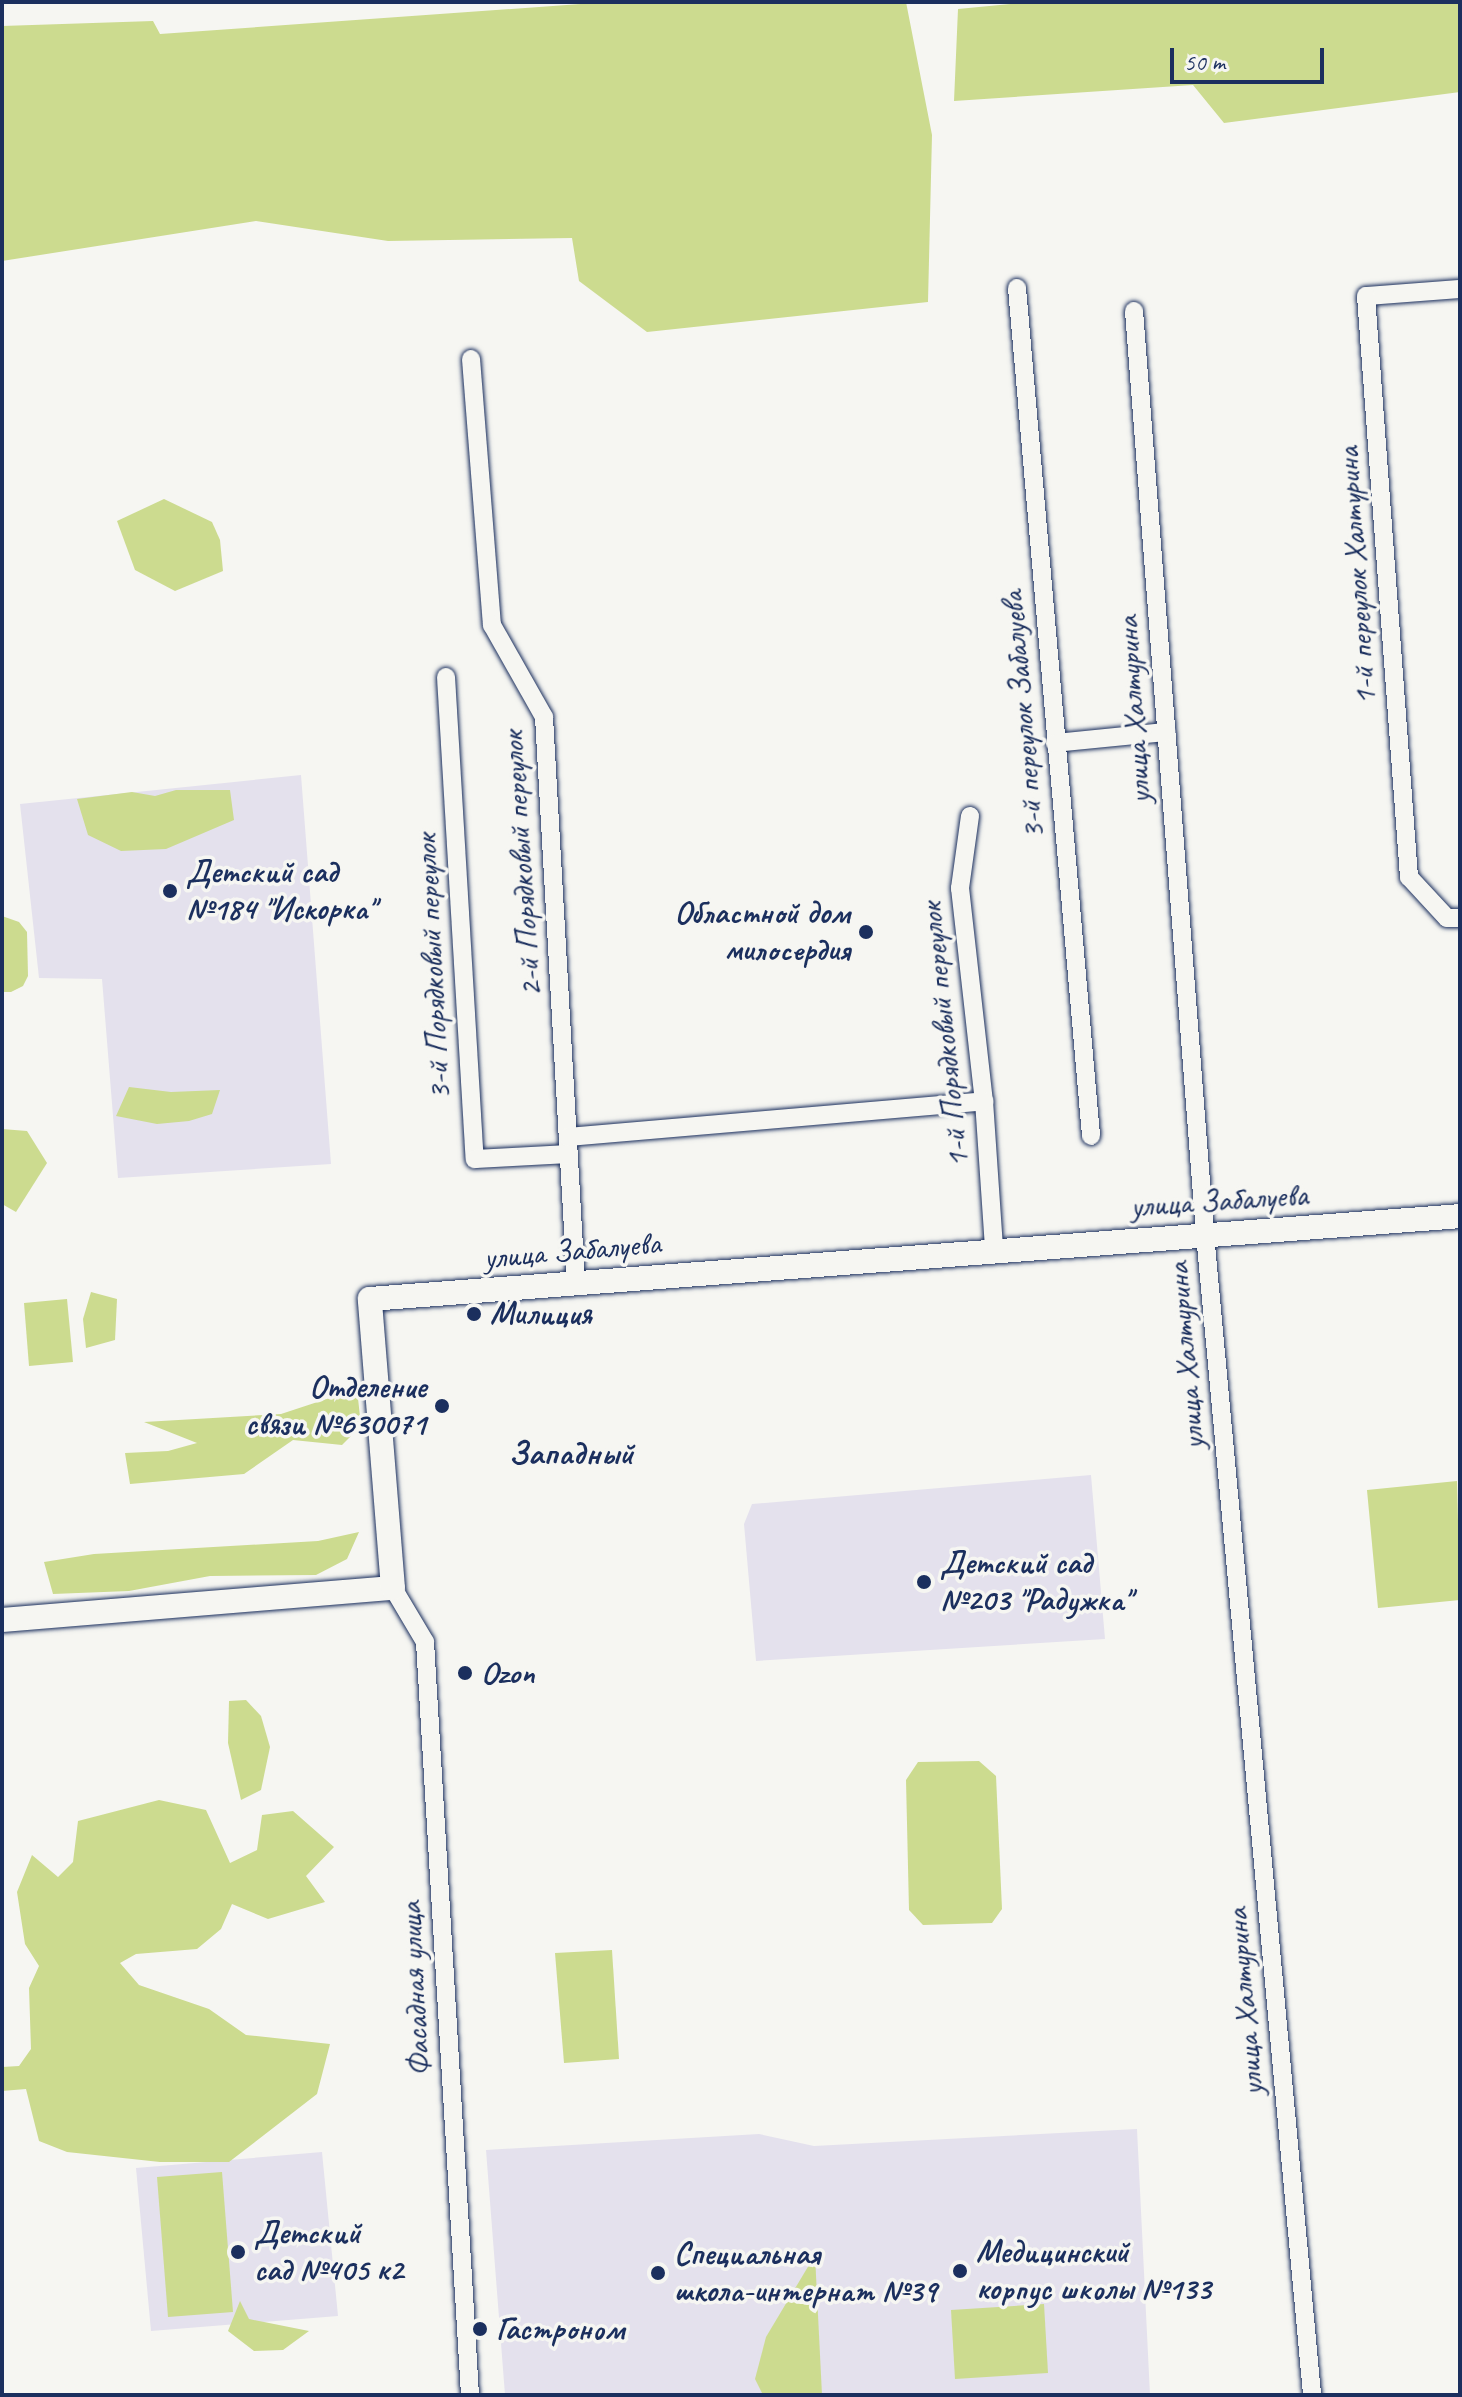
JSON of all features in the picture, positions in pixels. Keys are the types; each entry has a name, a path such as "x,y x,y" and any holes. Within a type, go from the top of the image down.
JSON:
{"street":[{"name":"3-й переулок Забалуева","path":"1017,288 1091,1136"},
{"name":"1-й переулок Халтурина","path":"1460,289 1366,296 1409,877 1447,918 1460,918"},
{"name":"улица Халтурина","path":"1134,311 1205,1234 1312,2395"},
{"name":"2-й Порядковый переулок","path":"471,359 492,625 544,717 576,1283"},
{"name":"3-й Порядковый переулок","path":"446,677 475,1159 568,1145"},
{"path":"1055,743 1166,732"},
{"name":"1-й Порядковый переулок","path":"970,816 960,888 984,1101 994,1249"},
{"path":"568,1145 984,1101"},
{"name":"улица Забалуева","path":"393,1588 370,1299 994,1249 1460,1216"},
{"path":"2,1620 393,1588"},
{"name":"Фасадная улица","path":"393,1588 425,1642 470,2395"}],"shaded area":[{"name":"Детский сад №184 \"Искорка\"","path":"301,775 331,1164 118,1178 102,979 39,978 20,804"},
{"name":"Детский сад №203 \"Радужка\"","path":"1091,1475 1105,1639 756,1661 744,1524 752,1504"},
{"path":"1137,2129 1150,2395 505,2395 486,2150 759,2134 814,2146"},
{"name":"Детский сад №405 к2","path":"322,2152 338,2316 151,2331 136,2168"}],"green space":[{"path":"608,2 906,2 932,135 928,302 647,332 579,281 572,238 388,241 256,221 2,261 2,26 153,21 160,34"},
{"path":"1031,2 1460,2 1460,92 1224,123 1193,85 954,101 958,9"},
{"path":"164,499 212,522 220,540 223,571 175,591 135,570 117,521"},
{"path":"176,790 230,790 234,820 166,849 121,851 88,835 77,799 132,792 155,796"},
{"path":"2,916 19,922 27,932 28,976 23,986 11,992 2,992"},
{"path":"129,1087 171,1092 220,1090 212,1114 189,1121 157,1124 116,1116"},
{"path":"2,1129 27,1131 47,1163 16,1212 2,1204"},
{"path":"91,1292 117,1299 115,1340 86,1348 83,1319"},
{"path":"67,1299 73,1362 29,1366 24,1303"},
{"path":"357,1389 361,1426 342,1445 293,1440 244,1474 130,1484 125,1453 168,1451 197,1443 144,1422 281,1414"},
{"path":"1457,1481 1460,1600 1378,1608 1367,1490"},
{"path":"359,1532 347,1559 316,1575 210,1576 129,1591 53,1594 44,1562 94,1554 318,1541"},
{"path":"246,1700 261,1716 270,1747 261,1790 241,1800 228,1743 229,1701"},
{"path":"979,1761 996,1776 1002,1909 992,1923 923,1925 909,1910 906,1780 918,1762"},
{"path":"159,1800 206,1810 230,1863 257,1850 262,1815 293,1811 334,1847 306,1876 325,1902 268,1919 232,1904 221,1929 197,1949 136,1954 120,1963 139,1985 209,2009 246,2035 330,2044 317,2094 229,2162 160,2162 67,2152 39,2141 26,2089 2,2091 2,2067 19,2066 31,2049 29,1988 39,1966 25,1944 17,1892 32,1855 58,1877 73,1862 78,1821"},
{"path":"612,1950 619,2059 564,2063 555,1953"},
{"path":"222,2172 233,2312 168,2317 157,2177"},
{"path":"815,2255 822,2395 763,2395 755,2379 766,2337"},
{"path":"240,2301 249,2319 309,2331 283,2350 254,2351 228,2331"},
{"path":"1044,2304 1048,2373 955,2379 951,2310"}],"place":[{"name":"Детский сад №184 \"Искорка\"","path":"170,891"},
{"name":"Областной дом милосердия","path":"866,932"},
{"name":"Милиция","path":"474,1314"},
{"name":"Отделение связи №630071","path":"442,1406"},
{"name":"Детский сад №203 \"Радужка\"","path":"924,1582"},
{"name":"Ozon","path":"465,1673"},
{"name":"Детский сад №405 к2","path":"238,2252"},
{"name":"Медицинский корпус школы №133","path":"960,2271"},
{"name":"Специальная школа-интернат №39","path":"658,2273"},
{"name":"Гастроном","path":"480,2329"}],"district":[{"name":"Западный","path":"571,1453"}]}
